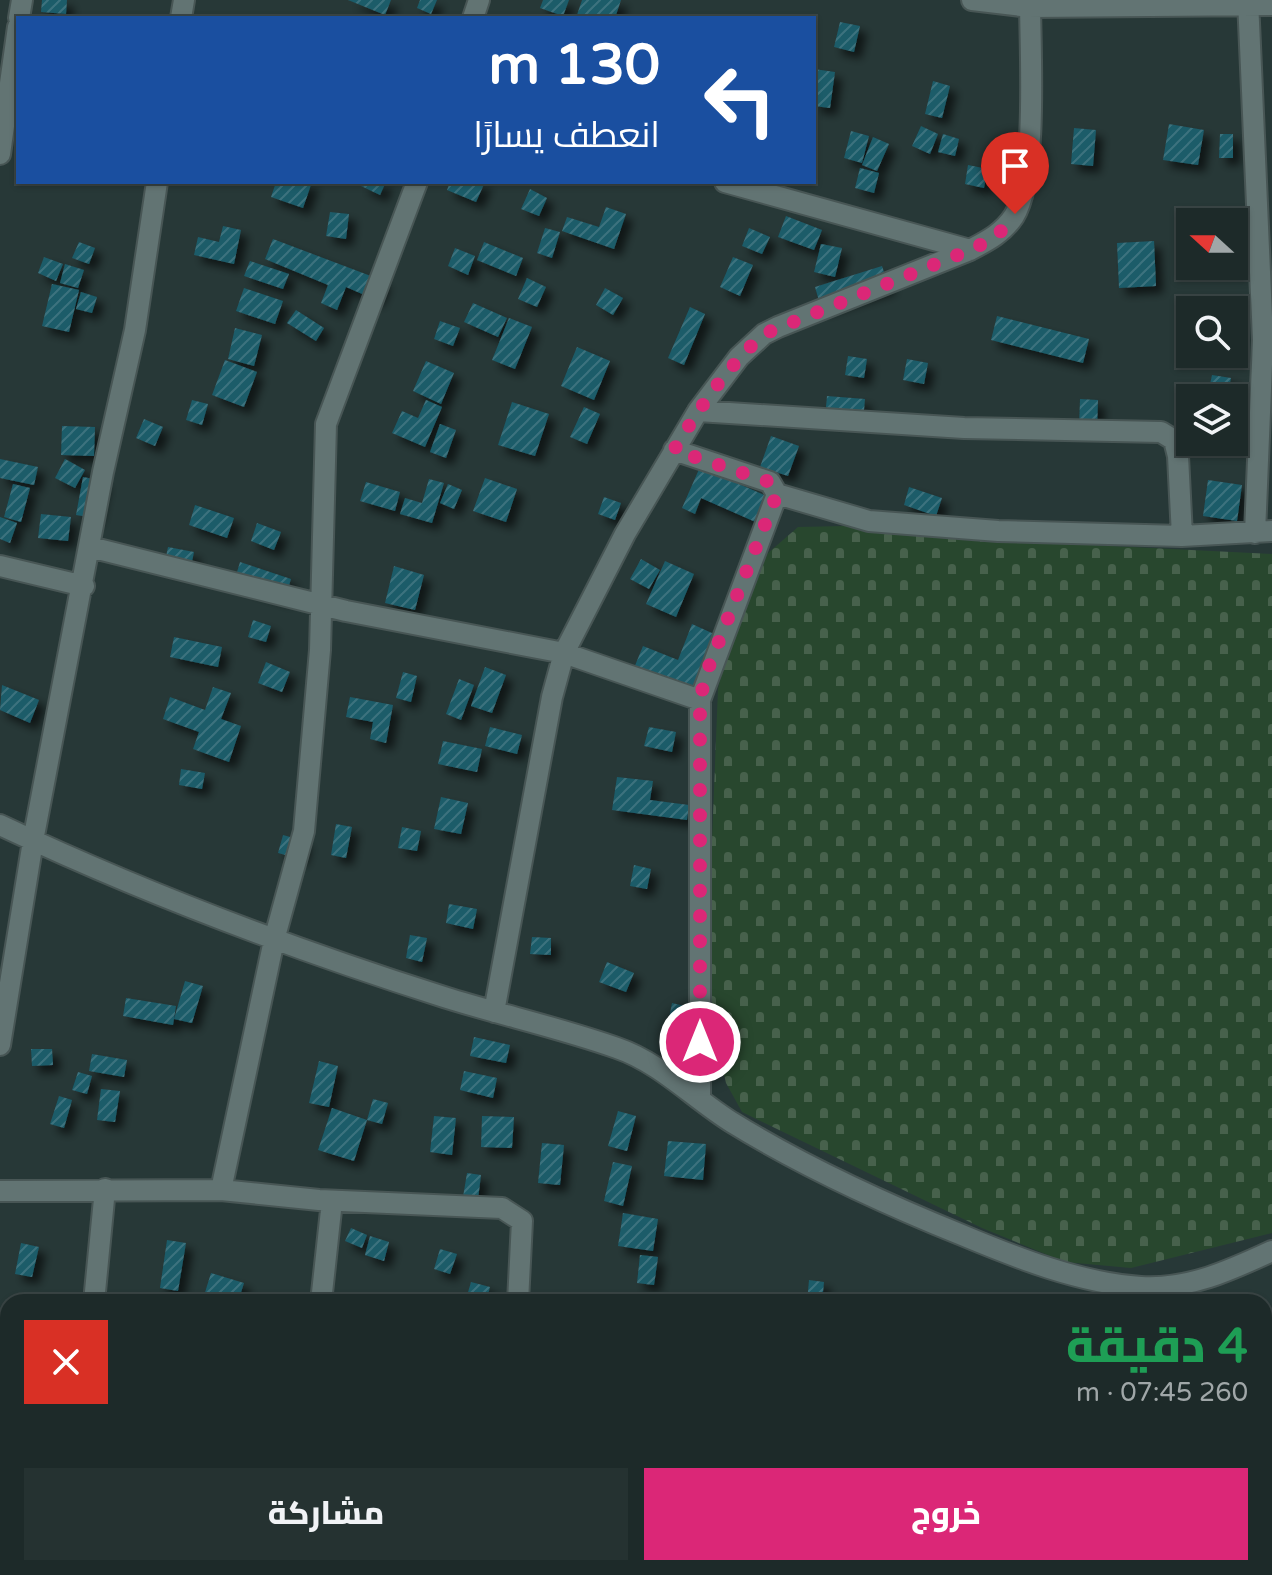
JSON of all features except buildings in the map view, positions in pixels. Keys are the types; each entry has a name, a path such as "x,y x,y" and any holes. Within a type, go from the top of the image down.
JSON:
{"street":[{"path":"972,0 1272,5"},
{"path":"494,1012 552,697 564,653 625,534 698,411 739,357 764,334 970,250 996,237 1015,214 1028,160 1030,3"},
{"path":"674,450 770,482 777,494 869,521 998,531 1182,536 1264,532 1263,340 1248,3"},
{"path":"5,142 16,45"},
{"path":"0,1045 33,841 135,330 157,184"},
{"path":"221,1190 274,940 304,831 322,604 326,424 416,184"},
{"path":"732,184 970,250"},
{"path":"698,411 964,428 1161,432 1174,440 1178,456 1182,536"},
{"path":"700,1098 700,700 706,674 777,494"},
{"path":"90,547 322,604 564,653 700,700"},
{"path":"0,566 84,586"},
{"path":"0,825 120,881 274,940 494,1012 620,1049 803,1164 892,1207 1037,1266 1142,1288 1214,1278 1272,1251"},
{"path":"95,1294 105,1189"},
{"path":"0,1191 221,1190 332,1201 502,1208 522,1221 518,1294"},
{"path":"322,1294 332,1201"}],"green space":[{"path":"846,526 951,538 1272,554 1272,1233 1131,1268 1065,1262 982,1228 742,1112 726,1083 713,1030 709,916 718,689 734,623 768,553 798,527"}],"route":[{"path":"700,1042 700,700 706,674 777,494 770,482 674,450 698,411 739,357 764,334 811,312 970,250 996,237 1015,214"}]}
